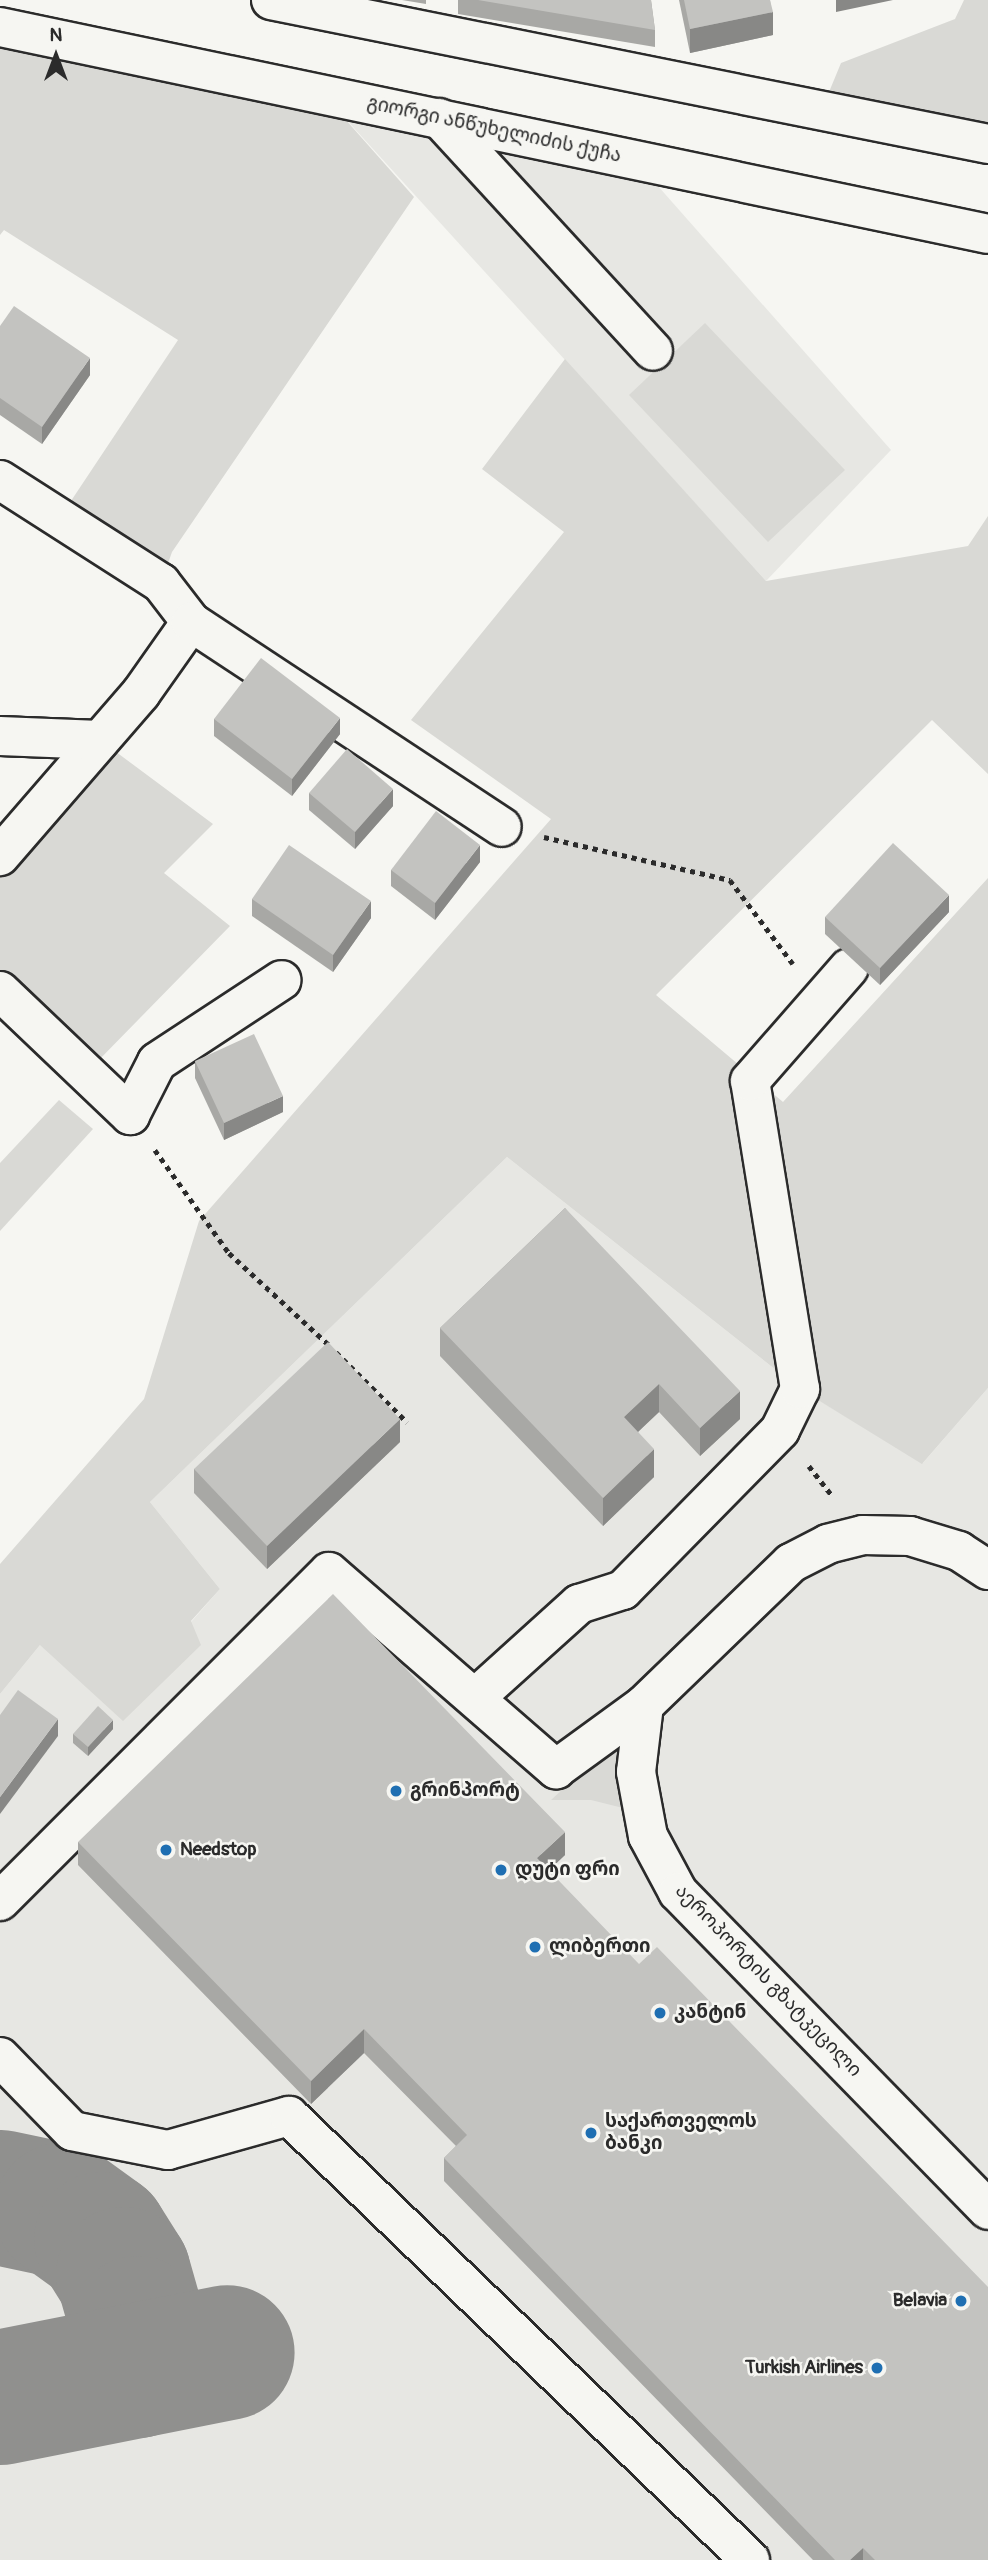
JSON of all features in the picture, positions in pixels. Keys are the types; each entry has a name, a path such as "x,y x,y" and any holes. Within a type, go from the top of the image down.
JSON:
{"main road":[{"path":"271,0 988,145"},
{"name":"გიორგი ანწუხელიძის ქუჩა","path":"0,27 988,234"},
{"path":"439,118 653,351"},
{"path":"0,481 161,583 191,622 502,827"},
{"path":"0,856 141,693 191,622"},
{"path":"0,736 100,740"},
{"path":"476,1697 579,1604 623,1590 780,1430 800,1389 750,1081 849,968"},
{"path":"0,991 130,1115 157,1062 282,979"},
{"path":"0,1901 329,1572 556,1769 644,1705 792,1563 828,1544 863,1535 910,1536 959,1551 988,1570"},
{"name":"აეროპორტის გზატკეცილი","path":"644,1705 636,1772 639,1801 648,1836 678,1892 988,2210"},
{"path":"0,2057 72,2131 168,2150 289,2116 750,2560"}],"path":[{"path":"502,827 730,880 821,1001"},
{"path":"130,1115 229,1253 295,1310 407,1422"},
{"path":"780,1430 863,1535"}],"shaded area":[{"path":"964,0 988,0 988,129 829,92 841,63 955,19"},
{"path":"0,27 323,94 414,197 172,552 161,583 59,519 178,340 4,230 0,235"},
{"path":"323,94 635,160 891,450 766,581"},
{"path":"705,323 845,470 768,542 629,395"},
{"path":"565,359 766,581 968,546 988,516 988,774 932,720 656,995 783,1102 988,878 988,1388 922,1464 800,1389 507,1157 150,1502 220,1589 191,1621 201,1645 123,1721 40,1645 0,1694 0,1564 144,1399 199,1221 551,819 411,720 564,532 482,469"},
{"path":"100,740 213,824 164,873 230,926 94,1065 0,985 0,856"},
{"path":"59,1100 93,1129 0,1231 0,1163"},
{"path":"507,1157 800,1389 923,1463 988,1388 988,2560 0,2560 0,1694 40,1645 191,1622 220,1589 150,1502"},
{"path":"628,1729 620,1762 623,1808 591,1800 551,1800"}],"building":[{"path":"478,0 651,0 655,30"},
{"path":"684,0 770,0 773,12 690,29"},
{"path":"14,306 90,358 42,427 0,398 0,326"},
{"path":"261,658 340,718 292,779 214,719"},
{"path":"347,749 393,789 355,832 309,793"},
{"path":"436,811 480,845 435,903 391,870"},
{"path":"893,843 949,895 880,968 825,917"},
{"path":"289,845 371,901 333,955 252,899"},
{"path":"254,1034 283,1096 224,1123 195,1061"},
{"path":"565,1208 740,1391 700,1428 659,1384 624,1417 654,1449 603,1498 440,1328"},
{"path":"328,1342 400,1419 267,1546 194,1469"},
{"path":"333,1594 565,1832 537,1858 639,1964 657,1947 988,2287 988,2560 875,2560 863,2548 850,2560 835,2560 444,2158 467,2135 364,2029 311,2081 78,1842"},
{"path":"18,1690 58,1719 0,1797 0,1715"},
{"path":"98,1706 113,1720 88,1747 73,1734"}],"taxiway":[{"path":"0,2197 61,2210 101,2239 123,2274 137,2323 137,2370"},
{"path":"0,2397 227,2352"}],"place":[{"name":"გრინპორტ","path":"396,1791"},
{"name":"Needstop","path":"166,1850"},
{"name":"დუტი ფრი","path":"501,1870"},
{"name":"ლიბერთი","path":"535,1947"},
{"name":"კანტინ","path":"660,2013"},
{"name":"საქართველოს ბანკი","path":"591,2133"},
{"name":"Belavia","path":"961,2301"},
{"name":"Turkish Airlines","path":"877,2368"}]}
